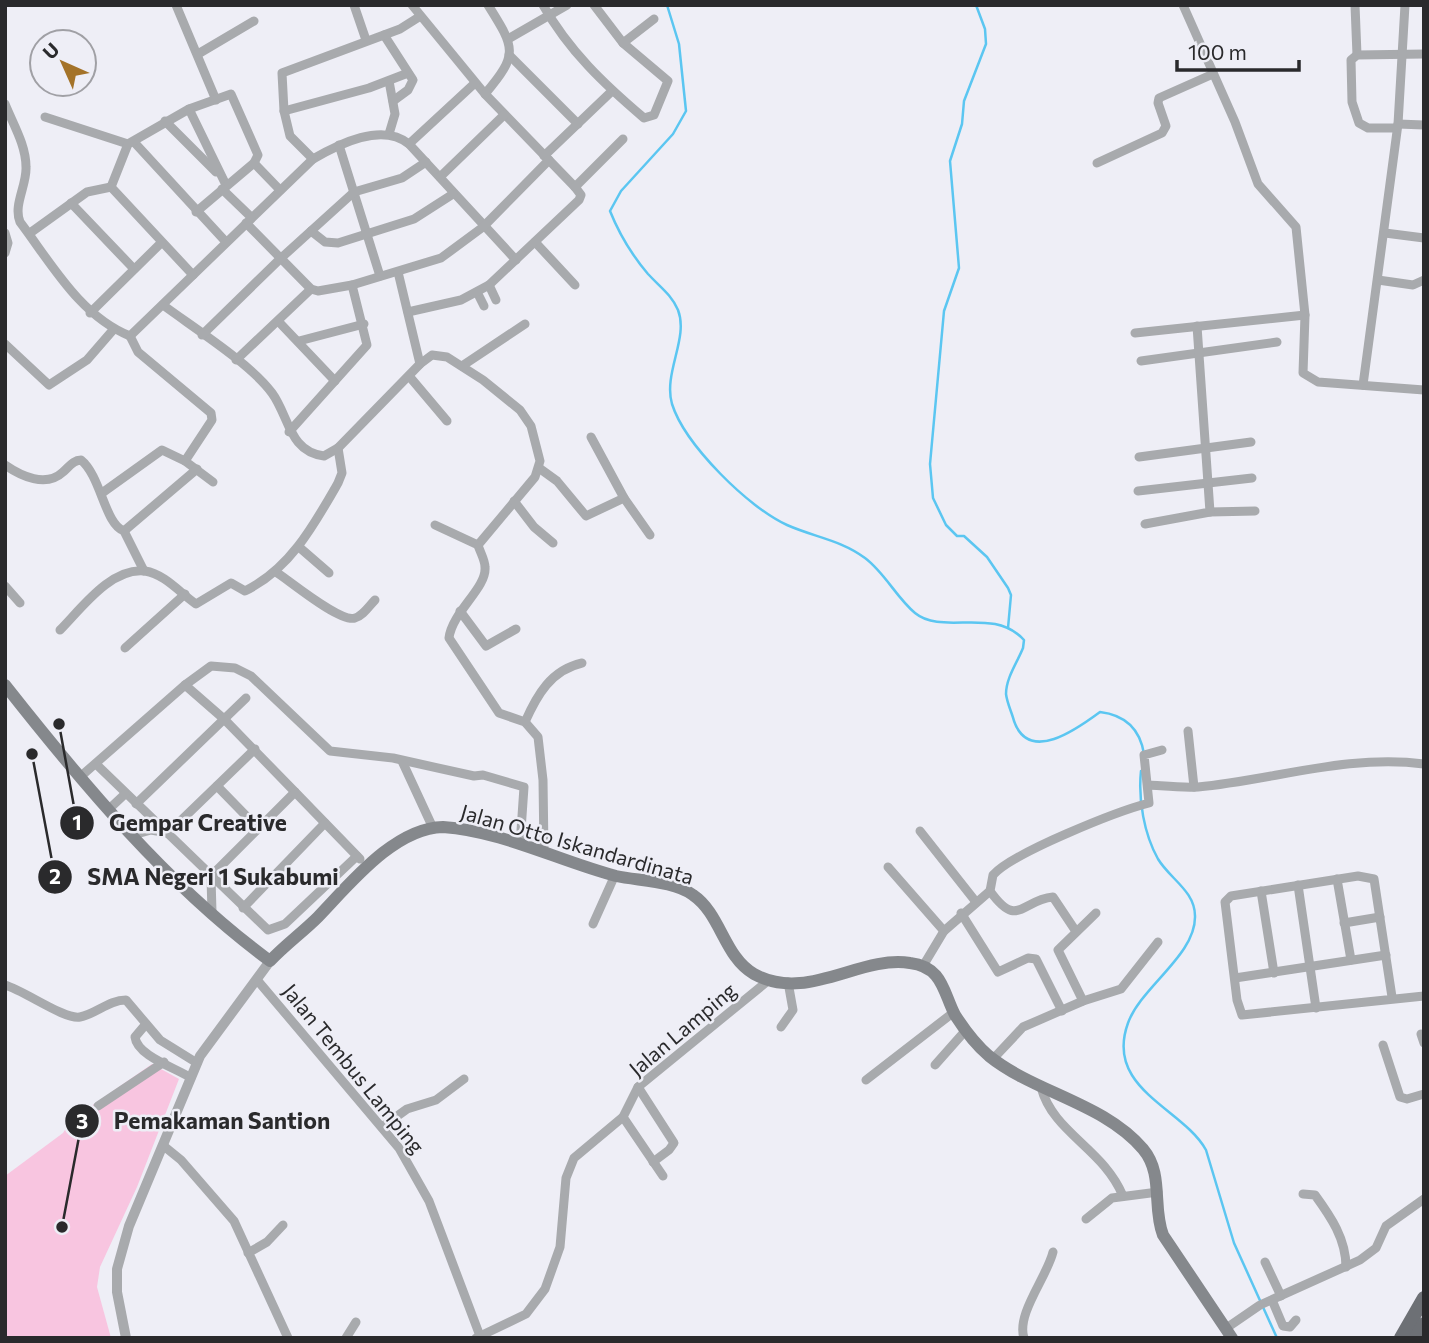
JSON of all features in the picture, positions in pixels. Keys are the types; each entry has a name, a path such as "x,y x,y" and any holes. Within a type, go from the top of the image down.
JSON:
{"main road":[{"path":"5,685 80,777 133,835 212,912 270,961"},
{"name":"Jalan Otto Iskandardinata","path":"270,961 366,867 408,838 433,828 452,828 544,851 615,875 678,888 694,895 709,911 738,959 754,974 769,980 817,982 898,962 923,966"},
{"path":"923,966 934,974 945,988 954,1012 965,1030 993,1059 1101,1117 1138,1144 1153,1166 1158,1192 1157,1217 1163,1234 1228,1334"},
{"path":"1401,1338 1424,1298"},
{"path":"1416,1338 1424,1324"}],"street":[{"path":"176,5 216,100"},
{"path":"354,5 366,40"},
{"path":"408,312 441,306 489,285 579,200 581,195 475,83 412,5"},
{"path":"485,94 506,68 509,55 508,39 488,5"},
{"path":"543,5 582,62 644,118 654,115 668,81 623,43 596,6"},
{"path":"508,39 567,5"},
{"path":"1183,5 1262,192 1296,227 1305,315 1302,369 1306,376 1322,382 1424,390"},
{"path":"1355,5 1357,55 1350,64 1352,102 1359,123 1368,128 1424,125"},
{"path":"1363,385 1397,126 1404,55 1405,5"},
{"path":"313,159 293,141 284,111 283,71 384,35 419,17"},
{"path":"623,43 654,19"},
{"path":"198,54 254,21"},
{"path":"384,35 413,85 393,101"},
{"path":"1357,55 1424,54"},
{"path":"509,55 578,124"},
{"path":"284,111 408,73"},
{"path":"1097,163 1162,133 1166,126 1158,103 1159,98 1213,74"},
{"path":"389,81 394,122 389,134"},
{"path":"409,144 475,83"},
{"path":"189,109 224,187 279,259 311,289 318,291 352,285 442,258 483,227 612,91"},
{"path":"111,187 131,143 189,109 231,94 258,152 254,163 196,212"},
{"path":"5,104 26,161 26,176 17,213 26,230 90,313 113,330 130,336 138,352 212,415 195,449 185,461"},
{"path":"440,177 504,115"},
{"path":"45,117 131,143 226,242"},
{"path":"165,121 217,172"},
{"path":"130,336 313,159 339,145 389,134 409,144 516,260"},
{"path":"575,187 623,139"},
{"path":"339,145 380,276"},
{"path":"202,335 279,259 354,192 402,178 426,162"},
{"path":"254,163 280,190"},
{"path":"5,253 6,234 26,230 87,192 111,187"},
{"path":"111,187 193,275"},
{"path":"311,230 322,241 330,243 367,234 424,215 453,194"},
{"path":"71,203 134,269"},
{"path":"1385,233 1424,238"},
{"path":"535,242 575,285"},
{"path":"90,313 161,243"},
{"path":"398,272 421,364"},
{"path":"1378,280 1413,285 1424,280"},
{"path":"289,432 368,345 352,285"},
{"path":"489,285 496,300"},
{"path":"236,360 311,289"},
{"path":"477,292 484,306"},
{"path":"163,305 236,360 270,390 289,432 320,456 338,448 421,364 436,354 463,366 525,415 531,426 539,468 557,481 586,516 624,498"},
{"path":"1135,333 1305,315"},
{"path":"278,321 335,381"},
{"path":"299,341 364,324"},
{"path":"463,366 525,324"},
{"path":"1197,326 1210,513"},
{"path":"5,344 49,385 87,360 113,330"},
{"path":"1141,361 1277,342"},
{"path":"409,376 447,421"},
{"path":"590,437 624,498 650,535"},
{"path":"1139,457 1251,442"},
{"path":"5,465 25,477 43,479 58,476 78,459 94,474 112,519 118,529 124,531 144,571 185,594 196,604 231,583 246,591 276,572 299,547 342,473 338,448"},
{"path":"102,493 162,450 185,461 213,482"},
{"path":"478,545 539,468"},
{"path":"124,531 197,469"},
{"path":"1138,491 1252,478"},
{"path":"514,501 534,527 553,543"},
{"path":"1145,524 1210,513 1255,511"},
{"path":"435,524 478,545 485,566 484,574 450,629 451,641 499,713 525,722 539,743 543,780 544,851"},
{"path":"299,547 329,573"},
{"path":"60,630 105,586 126,575 144,571"},
{"path":"276,572 334,614 348,619 357,618 375,600"},
{"path":"5,586 20,603"},
{"path":"125,648 185,594"},
{"path":"460,611 486,646 516,629"},
{"path":"525,722 544,687 565,667 582,663"},
{"path":"80,777 185,685 211,666 236,668 251,676 330,751 402,761 474,776 483,775 524,787 520,845"},
{"path":"185,685 255,749 366,867"},
{"path":"136,804 246,698"},
{"path":"1188,731 1194,788"},
{"path":"168,833 255,749"},
{"path":"923,966 944,931 961,913 990,891 995,872 1015,858 1131,806 1147,804 1150,800 1144,755 1162,750"},
{"path":"402,761 433,828"},
{"path":"1149,785 1194,788 1362,764 1402,761 1424,764"},
{"path":"96,764 268,930 280,928 357,856"},
{"path":"217,786 258,828"},
{"path":"212,912 211,876 295,792"},
{"path":"109,809 125,794"},
{"path":"243,908 325,823"},
{"path":"133,835 152,830 168,833"},
{"path":"920,831 975,902"},
{"path":"888,867 944,931"},
{"path":"593,924 615,875"},
{"path":"1392,998 1374,879 1358,876 1261,891 1231,897 1224,905 1239,1012 1245,1016 1424,996"},
{"path":"1337,879 1351,960"},
{"path":"1298,885 1316,1008"},
{"path":"990,891 1004,908 1012,912 1053,897 1075,930"},
{"path":"1261,891 1274,973"},
{"path":"961,913 998,972 1028,958 1036,959 1062,1011"},
{"path":"1083,1001 1058,954 1059,947 1096,913"},
{"path":"1344,923 1380,917"},
{"path":"993,1059 1019,1030 1083,1001 1121,989 1158,943"},
{"path":"1235,978 1312,969 1386,955"},
{"path":"126,1338 117,1292 119,1255 197,1063 211,1039 258,981 270,961"},
{"name":"Jalan Lamping","path":"478,1337 519,1319 539,1299 560,1247 569,1169 582,1149 623,1117 638,1087 769,980"},
{"name":"Jalan Tembus Lamping","path":"258,981 399,1148 429,1201 478,1337"},
{"path":"781,1027 793,1010 788,982"},
{"path":"5,985 34,996 67,1017 80,1017 126,1000 169,1048 197,1063"},
{"path":"866,1080 954,1012"},
{"path":"146,1024 135,1037 136,1044 146,1054 191,1077"},
{"path":"935,1065 965,1030"},
{"path":"1383,1045 1400,1097 1407,1099 1424,1094"},
{"path":"98,1106 164,1062"},
{"path":"382,1127 407,1109 419,1108 436,1100 464,1079"},
{"path":"638,1087 674,1143 670,1150 653,1162"},
{"path":"1043,1088 1050,1110 1104,1165 1123,1196"},
{"path":"623,1117 663,1176"},
{"path":"164,1147 181,1160 230,1215 288,1338"},
{"path":"1086,1219 1104,1203 1123,1196 1158,1192"},
{"path":"1303,1194 1315,1195 1331,1218 1343,1242 1346,1267"},
{"path":"1228,1334 1270,1301 1373,1252 1386,1226 1424,1199"},
{"path":"248,1253 267,1242 283,1225"},
{"path":"1024,1338 1024,1320 1048,1272 1053,1252"},
{"path":"1265,1262 1270,1301 1283,1326 1290,1327 1296,1320"},
{"path":"346,1338 356,1322"}],"shaded area":[{"path":"152,1064 179,1079 137,1187 100,1267 97,1287 111,1338 5,1338 5,1176 63,1133 71,1120"}],"waterway":[{"path":"667,5 679,44 686,111 673,134 621,191 610,211 631,252 669,295 678,310 680,332 670,392 672,404 690,438 720,474 755,505 787,525 837,543 865,558 915,613 939,622 998,625 1012,630 1024,640 1006,694 1021,734 1042,742 1054,739 1079,727 1100,712 1117,716 1130,725 1139,737 1144,754"},
{"path":"976,5 985,29 986,44 964,101 962,124 950,161 959,268 944,311 930,464 933,498 946,525 957,536 964,536 987,557 1008,588 1011,595 1008,628"},
{"path":"1141,771 1141,805 1149,839 1158,859 1191,899 1195,916 1187,944 1144,997 1128,1023 1124,1046 1127,1065 1149,1096 1195,1135 1206,1150 1234,1243 1277,1338"}],"place":[{"name":"Gempar Creative","path":"59,724"},
{"name":"SMA Negeri 1 Sukabumi","path":"32,754"},
{"name":"Pemakaman Santion","path":"62,1227"}]}
